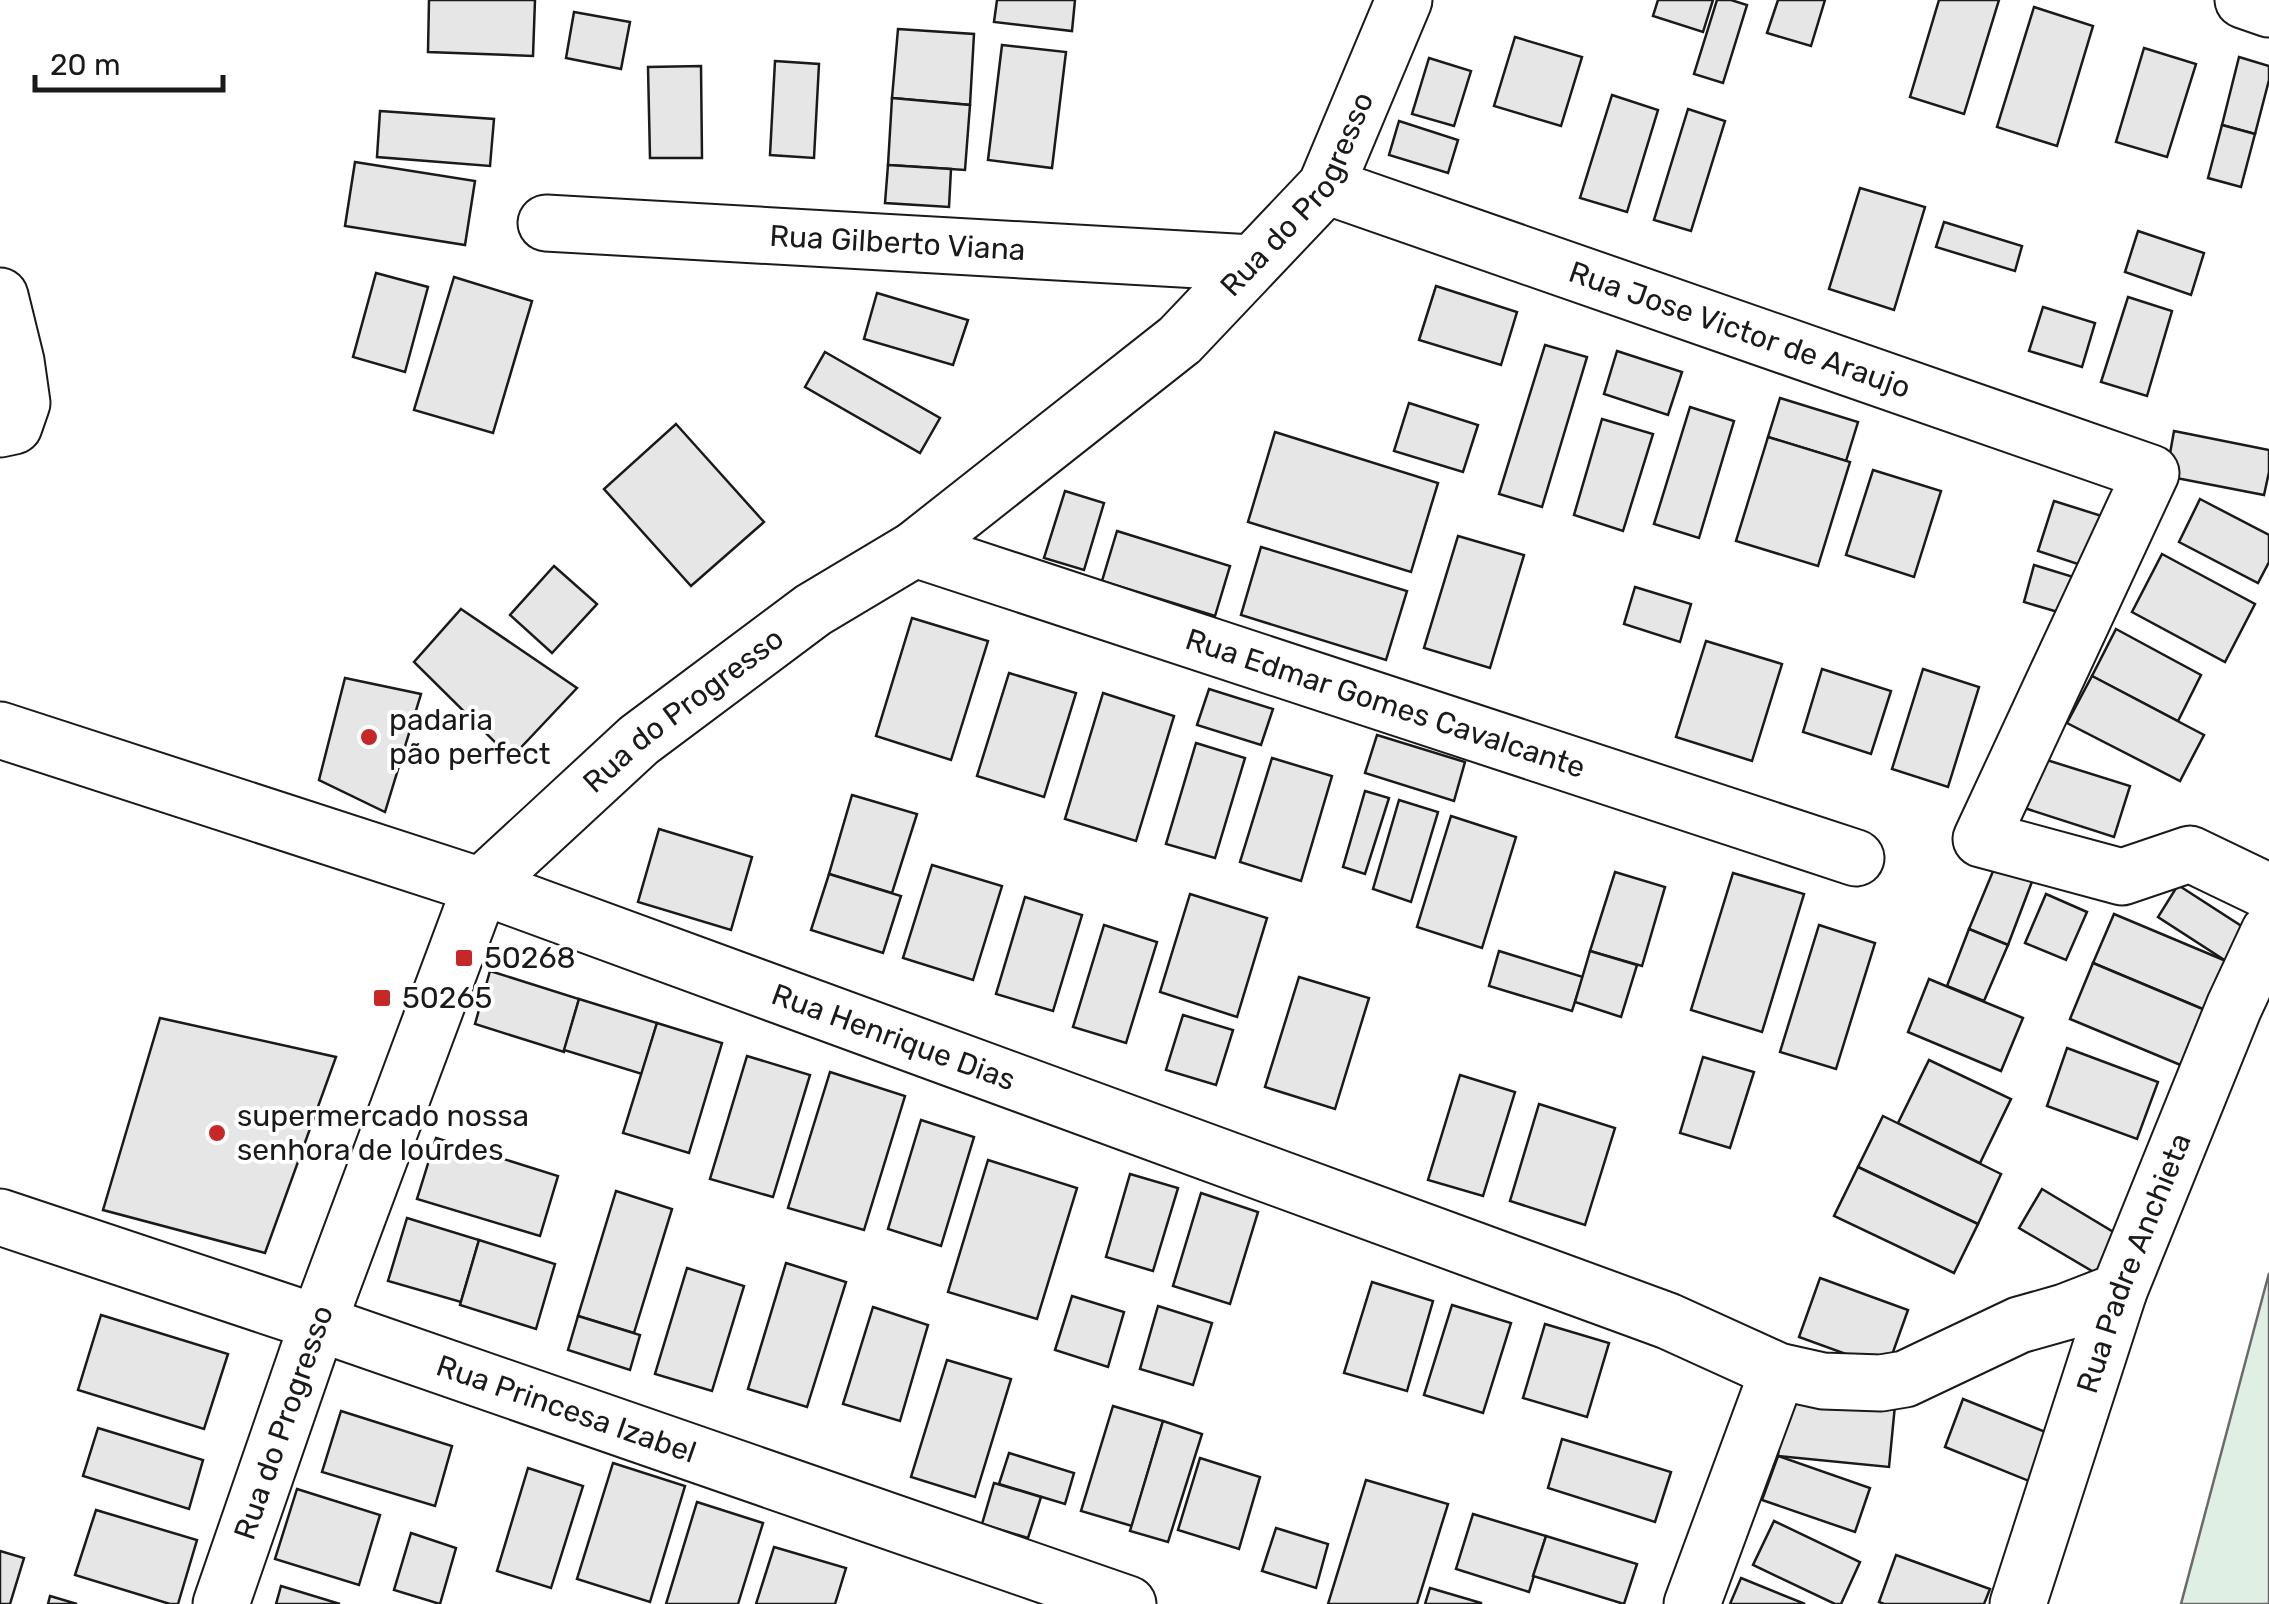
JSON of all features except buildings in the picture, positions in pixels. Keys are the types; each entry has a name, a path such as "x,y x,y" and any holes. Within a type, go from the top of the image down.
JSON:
{"street":[{"name":"Rua do Progresso","path":"222,1604 318,1323 481,886 639,740 813,610 915,549 1180,340 1326,186 1404,0"},
{"path":"2243,0 2269,8"},
{"name":"Rua Jose Victor de Araujo","path":"1326,186 2151,473 1981,839 2122,877 2190,854 2269,892"},
{"name":"Rua Gilberto Viana","path":"546,223 1252,263"},
{"path":"0,296 22,404 14,426 0,430"},
{"name":"Rua Edmar Gomes Cavalcante","path":"915,549 1856,858"},
{"name":"Rua Henrique Dias","path":"0,730 481,886 1668,1320 1778,1371 1852,1383 1906,1379 2019,1325 2119,1291"},
{"name":"Rua Padre Anchieta","path":"2018,1604 2119,1291 2234,1007 2269,932"},
{"name":"Rua Princesa Izabel","path":"0,1217 1128,1604"},
{"path":"1692,1604 1778,1371"}],"green space":[{"path":"2269,1273 2269,1604 2181,1604"}],"place":[{"name":"padaria pão perfect","path":"369,737"},
{"name":"50268","path":"464,958"},
{"name":"50265","path":"382,998"},
{"name":"supermercado nossa senhora de lourdes","path":"217,1133"}]}
